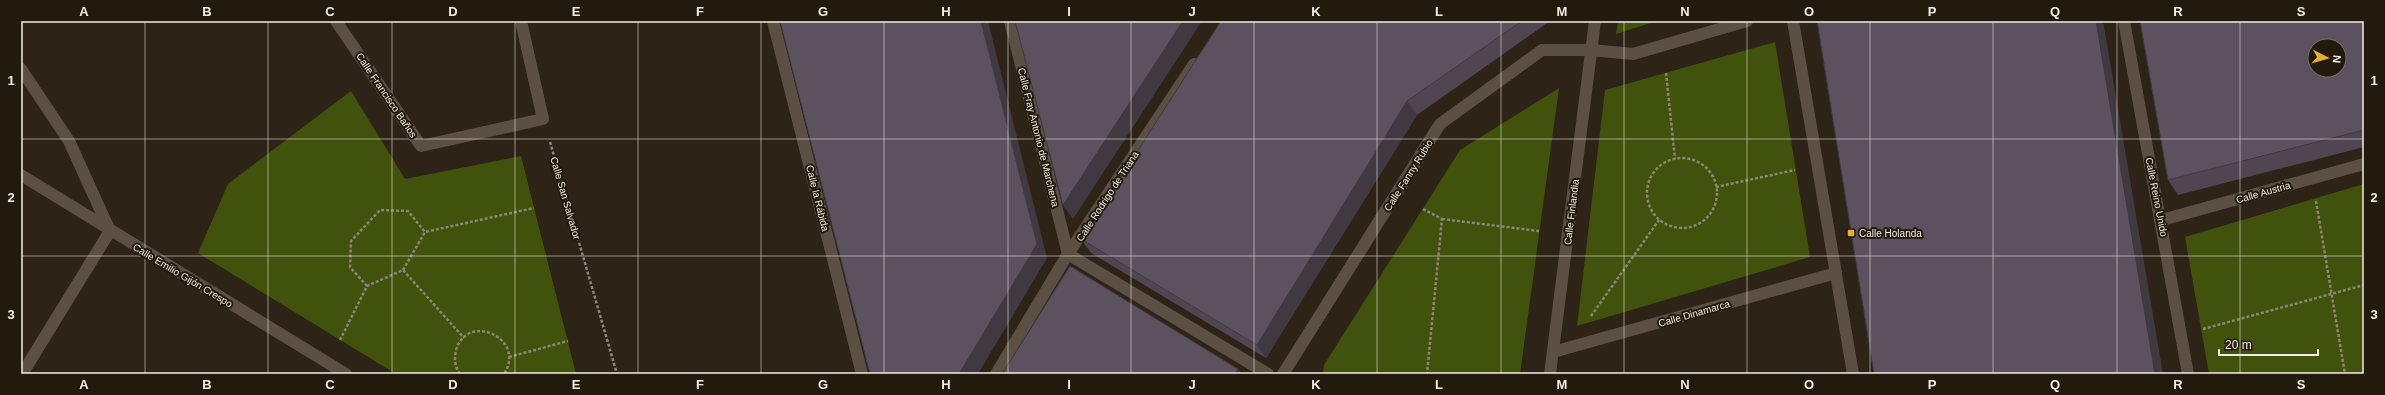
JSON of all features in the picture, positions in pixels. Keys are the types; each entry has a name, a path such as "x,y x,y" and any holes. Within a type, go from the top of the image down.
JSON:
{"street":[{"name":"Calle Francisco Baños","path":"336,21 421,146 543,119"},
{"path":"521,21 543,119"},
{"name":"Calle la Rábida","path":"773,21 862,374"},
{"name":"Calle Fray Antonio de Marchena","path":"1010,21 1068,254"},
{"name":"Calle Finlandia","path":"1550,374 1594,21"},
{"name":"Calle Fanny Rubio","path":"1283,374 1440,124 1542,50 1591,50 1633,54 1747,21"},
{"path":"1793,21 1853,374"},
{"name":"Calle Reino Unido","path":"2124,21 2162,220 2188,374"},
{"name":"Calle Rodrigo de Triana","path":"996,374 1068,254 1200,54"},
{"path":"21,69 69,141 110,231 22,374"},
{"name":"Calle Austria","path":"2162,220 2364,164"},
{"name":"Calle Emilio Gijón Crespo","path":"21,175 110,231 346,374"},
{"path":"1068,254 1268,374"},
{"name":"Calle Dinamarca","path":"1553,352 1836,273"}],"path":[{"path":"1666,73 1675,159"},
{"name":"Calle San Salvador","path":"543,119 617,374"},
{"path":"1686,158 1706,168 1716,187 1716,199 1712,210 1694,226 1682,228 1670,226 1660,220 1652,212 1647,200 1647,189 1656,169 1664,162 1675,159 1686,158"},
{"path":"1716,187 1795,170"},
{"path":"2315,198 2346,374"},
{"path":"340,340 367,286 403,270 425,232 534,208"},
{"path":"1423,209 1442,219 1539,232"},
{"path":"367,286 350,267 351,241 380,210 408,211 425,232"},
{"path":"1427,374 1442,219"},
{"path":"1590,318 1660,220"},
{"path":"403,270 464,338"},
{"path":"2201,330 2363,285"},
{"path":"460,374 455,362 458,345 471,333 488,332 503,340 509,357 504,374"},
{"path":"509,357 568,341"}],"green space":[{"path":"1618,21 1657,21 1616,34"},
{"path":"1775,42 1810,257 1577,326 1605,90"},
{"path":"1559,88 1520,374 1323,374 1324,365 1460,150"},
{"path":"351,91 405,179 521,156 576,374 396,374 198,253 228,184"},
{"path":"2364,184 2364,373 2209,374 2185,237"}],"building":[{"path":"780,21 981,21 1037,244 959,374 870,374"},
{"path":"1015,21 1183,21 1063,205"},
{"path":"1221,21 1522,21 1407,101 1257,345 1081,239"},
{"path":"1817,21 2096,21 2155,374 1874,374"},
{"path":"2140,21 2364,21 2364,130 2168,180"},
{"path":"1070,266 1238,369 1235,374 1002,374"}],"place":[{"name":"Calle Holanda","path":"1851,233"}]}
